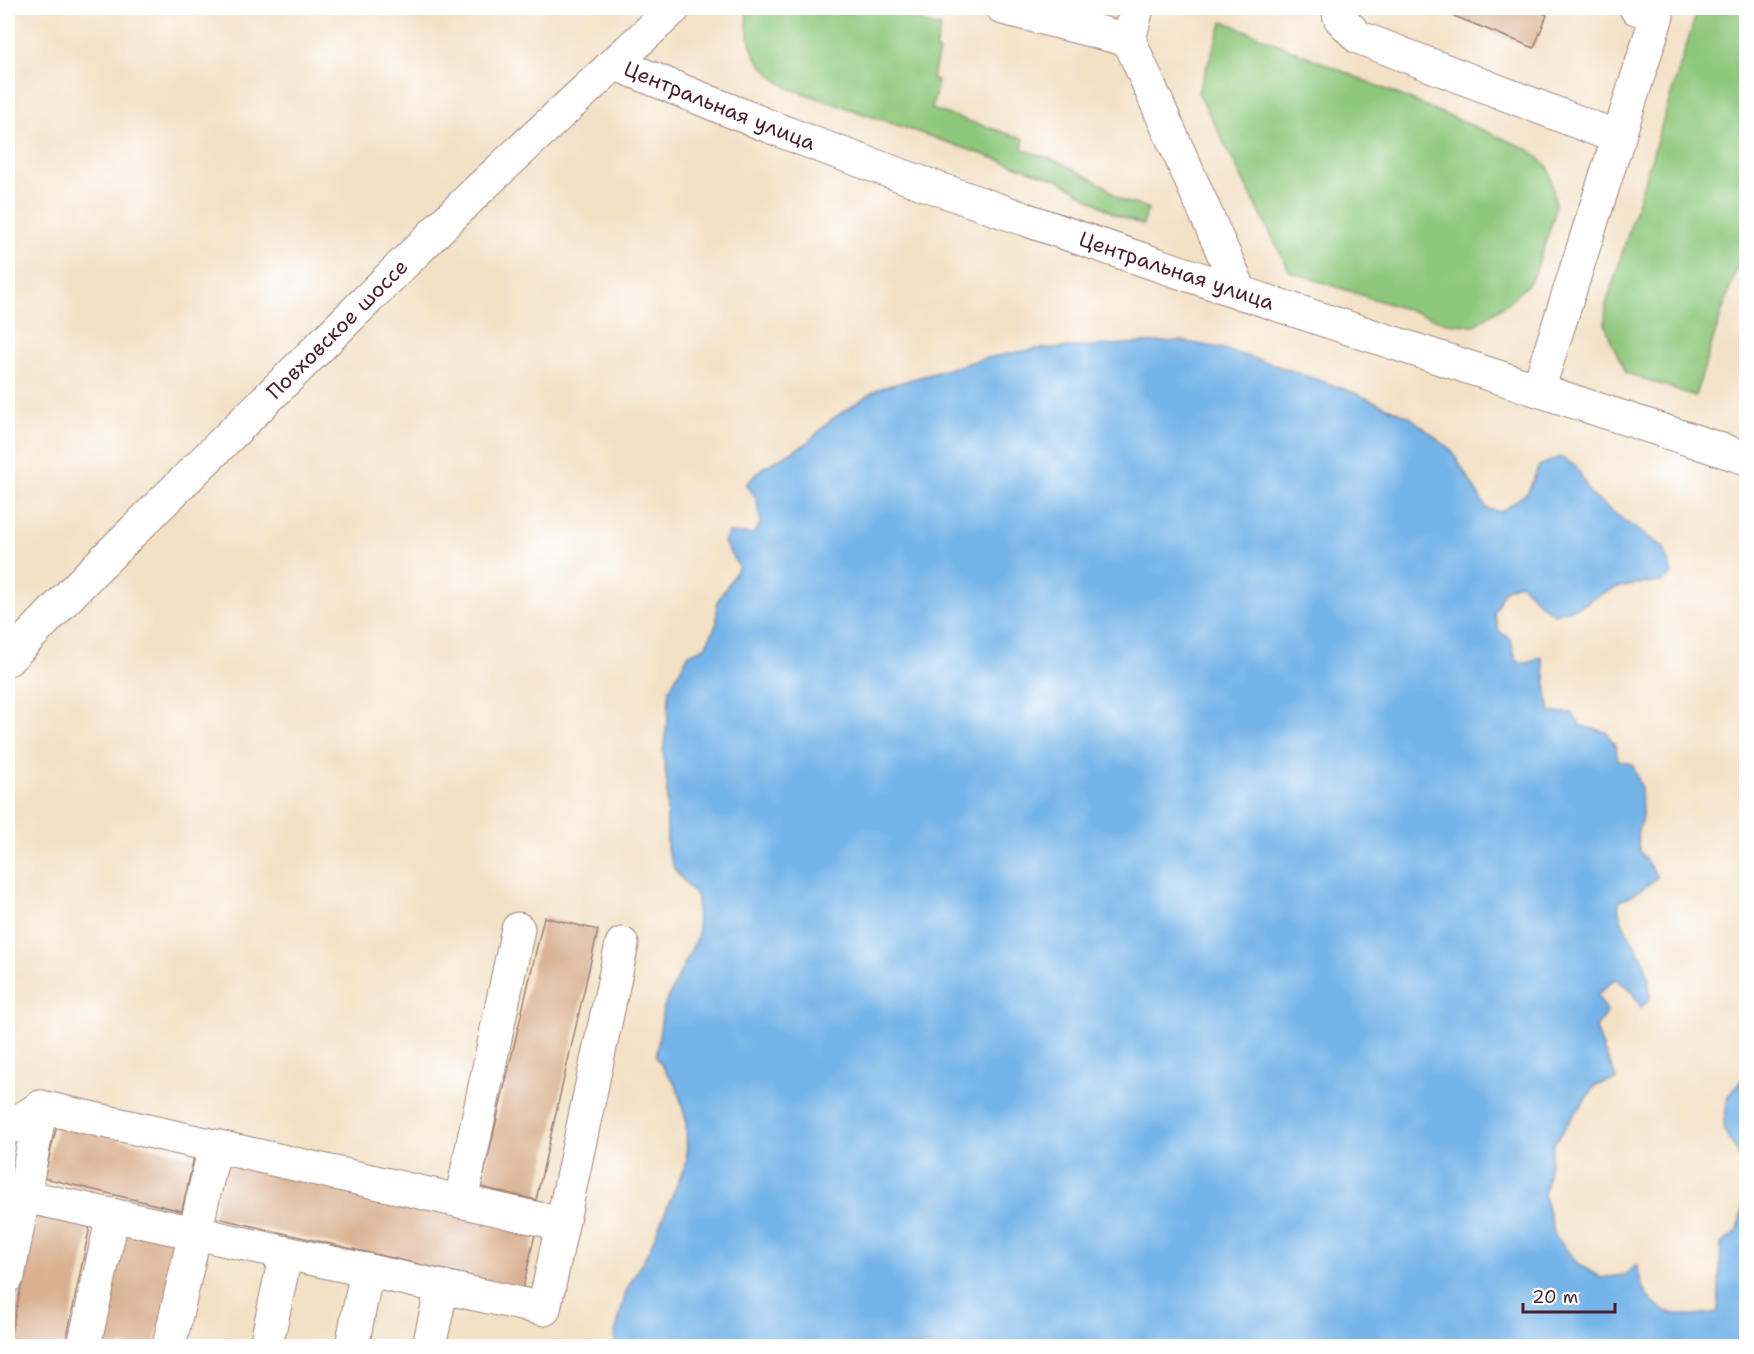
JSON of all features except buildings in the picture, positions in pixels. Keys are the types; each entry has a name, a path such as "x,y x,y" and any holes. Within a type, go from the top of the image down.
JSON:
{"street":[{"name":"Повховское шоссе","path":"8,659 88,576 477,191 674,8"},
{"path":"1003,8 1129,40"},
{"path":"1137,8 1129,40 1241,293"},
{"path":"1338,8 1340,18 1358,37 1619,138"},
{"path":"1538,390 1619,138 1651,10"},
{"name":"Центральная улица","path":"614,63 809,141 1241,293 1746,458"},
{"path":"461,1201 518,929"},
{"path":"16,1193 544,1309 622,944"},
{"path":"8,1128 41,1107 562,1224"},
{"path":"8,1275 16,1193 41,1107"},
{"path":"169,1347 215,1146"},
{"path":"84,1347 113,1215"},
{"path":"266,1347 286,1253"},
{"path":"352,1347 367,1270"},
{"path":"429,1347 442,1287"}],"green space":[{"path":"746,8 911,8 909,18 941,27 935,50 939,52 932,78 938,81 932,109 1024,139 1022,149 1059,162 1104,185 1120,200 1148,208 1143,225 1116,215 1061,181 788,88 767,71 755,54 748,34"},
{"path":"1698,8 1746,8 1746,248 1743,247 1695,396 1626,373 1605,324 1606,305"},
{"path":"1223,21 1530,150 1549,168 1555,201 1554,216 1535,273 1529,283 1509,302 1475,325 1451,324 1290,272 1198,92"}],"water":[{"path":"1181,341 1220,348 1266,362 1350,391 1410,417 1451,450 1487,509 1501,512 1528,492 1539,466 1560,457 1576,466 1591,495 1664,548 1672,574 1662,582 1615,588 1581,606 1554,614 1539,603 1520,583 1504,590 1494,614 1499,631 1511,640 1516,661 1529,663 1541,656 1551,713 1572,713 1581,726 1606,732 1615,745 1618,760 1633,765 1641,787 1642,817 1637,834 1639,850 1657,877 1644,888 1619,902 1623,925 1646,967 1650,999 1641,1007 1630,989 1615,979 1597,995 1607,1011 1596,1028 1617,1079 1595,1086 1553,1144 1544,1196 1555,1236 1578,1264 1601,1278 1624,1275 1637,1265 1642,1285 1649,1298 1666,1311 1685,1315 1718,1312 1721,1244 1736,1233 1746,1199 1746,1346 617,1346 614,1337 627,1289 650,1248 687,1161 686,1120 677,1087 656,1057 663,1009 698,935 697,897 675,870 667,849 667,784 663,750 668,719 669,690 689,654 705,647 717,623 717,602 739,567 724,543 728,533 753,534 761,523 756,498 746,484 764,467 806,444 832,419 878,389 986,358 1037,349"},
{"path":"1746,1075 1746,1177 1737,1151 1723,1129 1728,1096"}]}
